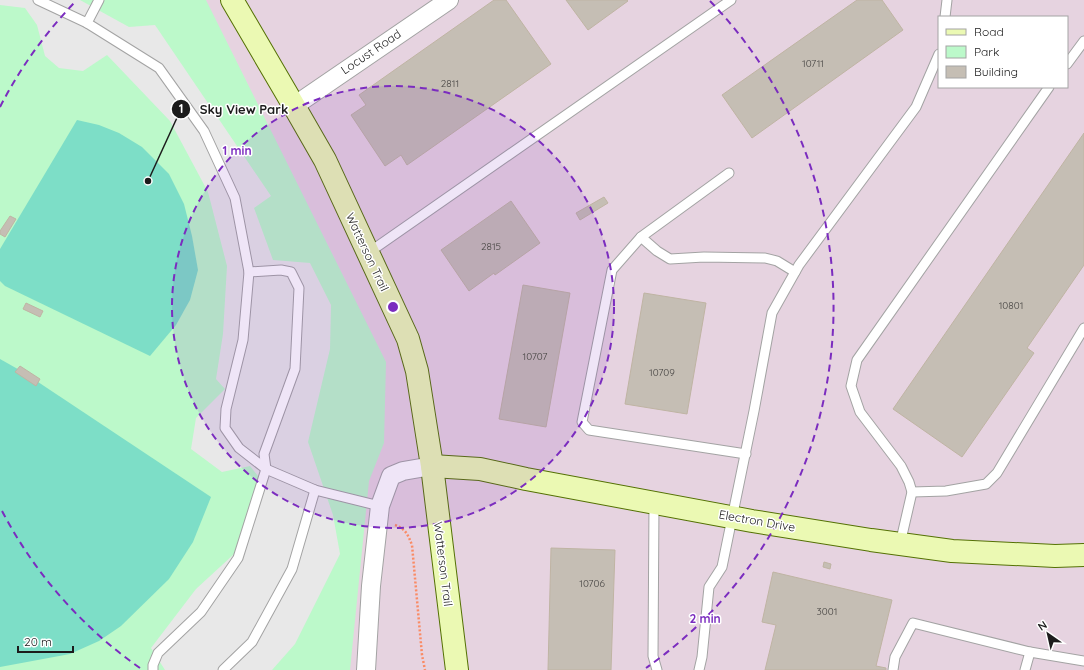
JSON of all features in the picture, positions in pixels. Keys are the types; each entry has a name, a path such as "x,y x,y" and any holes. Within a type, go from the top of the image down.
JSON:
{"main road":[{"name":"Watterson Trail","path":"232,0 325,160 408,339 417,371 432,466 457,670"},
{"name":"Electron Drive","path":"432,466 480,469 654,503 900,544 952,551 999,554 1084,556"}],"street":[{"name":"Locust Road","path":"294,106 449,0"},
{"path":"366,670 371,586 379,514 391,476 402,471 432,466"}],"lane":[{"path":"38,0 87,23 159,68 204,131 235,198 249,272 243,340 226,409 225,428 239,448 266,469 315,490 379,514"},
{"path":"87,23 99,0"},
{"path":"368,253 732,0"},
{"path":"945,16 947,0"},
{"path":"1068,63 1084,42"},
{"path":"699,670 702,657 709,587 722,567 746,454 772,313 795,272 916,107 938,56"},
{"path":"900,544 912,492 901,466 860,412 851,386 857,360 1048,88"},
{"path":"729,173 641,237 612,270 582,422 589,430 746,454"},
{"path":"641,237 657,251 670,259 704,257 765,258 778,261 795,272"},
{"path":"154,670 153,665 158,653 201,612 238,558 266,469 264,454 295,369 299,288 291,272 281,270 249,272"},
{"path":"912,492 946,491 986,484 997,473 1084,328"},
{"path":"223,670 252,642 292,569 315,490"},
{"path":"654,503 653,656 657,670"},
{"path":"893,670 895,657 913,623 1030,652 1084,661"},
{"path":"1024,670 1030,652"}],"path":[{"path":"379,514 401,528 408,535 412,545 422,655 425,670"}],"shaded area":[{"path":"0,0 1084,0 1084,670 0,670"},
{"path":"0,0 80,0 129,27 155,25 271,196 254,208 273,260 310,263 331,305 330,349 308,442 333,515 340,554 295,644 272,670 165,670 151,648 196,589 246,543 266,486 250,466 222,472 191,449 196,418 225,389 216,379 223,334 227,266 208,192 170,121 107,55 83,71 59,68 45,56 37,25 25,8 0,5"}],"green space":[{"path":"0,0 206,0 386,362 384,443 369,481 350,670 0,670"},
{"path":"77,120 99,125 119,133 142,147 169,174 184,204 198,270 190,300 176,325 150,356 5,286 0,281 0,249"},
{"path":"0,359 23,372 211,497 193,542 169,579 121,626 99,641 70,654 0,667"}],"building":[{"path":"494,0 506,0 551,64 407,165 401,155 385,166 351,115 366,105 359,95"},
{"path":"566,0 627,0 628,1 588,30"},
{"path":"857,0 882,0 903,30 752,138 722,95"},
{"path":"1084,133 1084,265 1027,348 1034,353 962,457 893,409"},
{"path":"604,197 608,203 580,220 576,213"},
{"path":"511,201 540,243 495,275 494,273 469,291 441,250"},
{"path":"10,216 16,219 5,237 0,234 0,231"},
{"path":"523,285 570,293 546,427 499,419"},
{"path":"644,293 706,303 687,414 625,404"},
{"path":"26,303 43,311 40,317 23,309"},
{"path":"20,366 40,379 36,386 15,372"},
{"path":"551,548 615,550 611,670 548,670"},
{"path":"824,562 831,564 830,569 823,567"},
{"path":"773,572 892,600 876,666 886,668 886,670 765,670 776,625 762,622"}],"place":[{"name":"Sky View Park","path":"148,181"}]}
